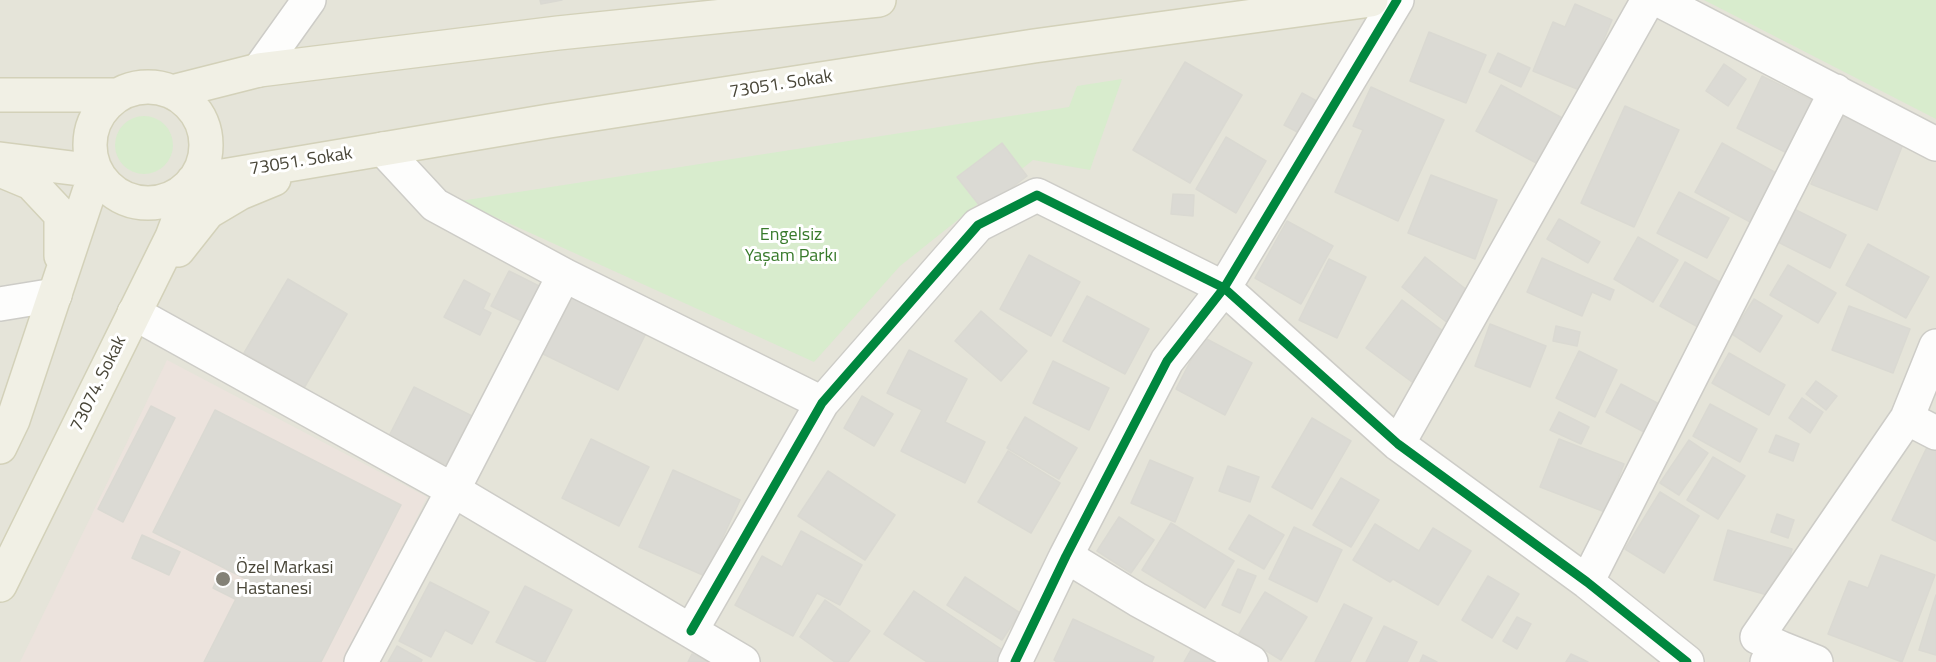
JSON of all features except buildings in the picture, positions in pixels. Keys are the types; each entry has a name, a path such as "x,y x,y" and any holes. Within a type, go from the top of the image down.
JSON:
{"main road":[{"path":"172,92 259,70 558,33 879,0"},
{"name":"73051. Sokak","path":"193,181 1034,46 1371,0"},
{"path":"153,87 172,92 187,101 198,115 205,131 206,148 202,166 193,181 181,193 167,200 150,203 134,201 105,184 96,171 91,154 92,129 104,107 117,96 134,88 153,87"},
{"path":"0,95 117,96"},
{"path":"0,159 96,171"},
{"path":"137,307 208,212 240,193 322,159"},
{"path":"0,170 32,183 61,215 58,286"},
{"path":"4,430 58,286 96,171"},
{"name":"73074. Sokak","path":"0,585 172,237 193,181"}],"street":[{"path":"259,70 309,0"},
{"path":"1015,662 1066,556 1167,361 1224,288 1397,0"},
{"path":"1398,444 1648,0"},
{"path":"1659,0 1936,144"},
{"path":"1587,582 1836,91"},
{"path":"382,149 435,205 564,275 822,403"},
{"path":"691,631 822,403 978,225 1037,195 1224,288 1398,444 1587,582 1687,662"},
{"path":"361,662 564,275"},
{"path":"0,304 58,286"},
{"path":"137,307 453,490 743,662"},
{"path":"1816,662 1774,655 1757,637 1907,418 1936,346"},
{"path":"1907,418 1936,433"},
{"path":"1066,556 1138,600 1251,662"}],"shaded area":[{"path":"0,0 1936,0 1936,662 0,662"},
{"name":"Özel Markasi Hastanesi","path":"167,360 427,497 346,662 20,662"}],"green space":[{"path":"1704,0 1936,0 1936,119"},
{"name":"Engelsiz Yaşam Parkı","path":"1122,79 1090,170 1033,160 900,266 814,362 460,201 1069,107 1077,86"},
{"path":"138,116 150,116 160,120 169,129 173,151 165,166 150,174 138,174 128,170 119,161 115,151 115,139 119,129 128,120"}],"cycle path":[{"path":"1015,662 1066,556 1167,361 1224,288 1397,0"},
{"path":"691,631 822,403 978,225 1037,195 1224,288 1398,444 1587,582 1687,662"}],"place":[{"name":"Özel Markasi Hastanesi","path":"223,579"}]}
